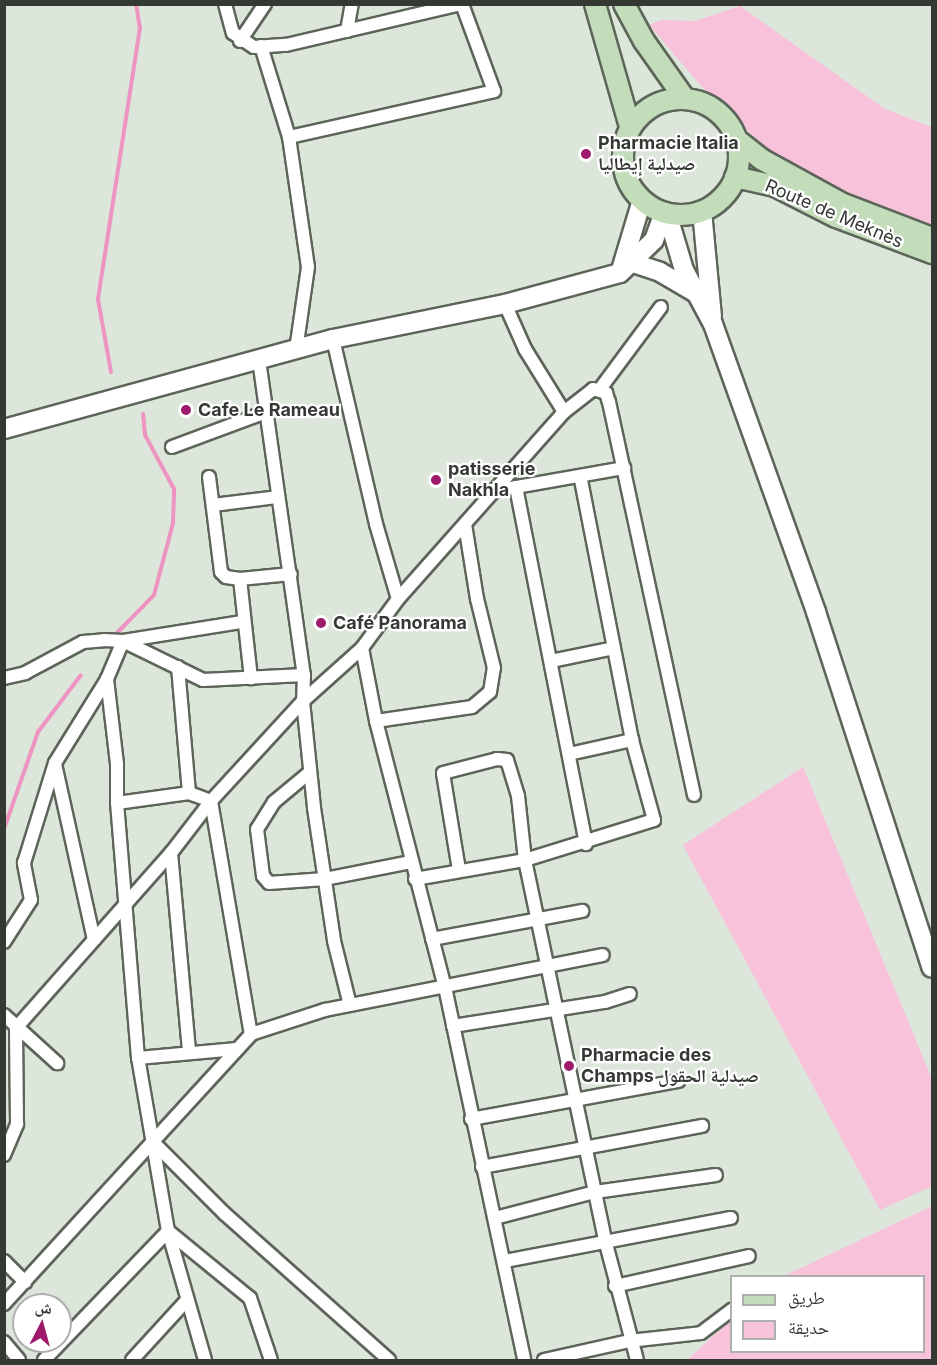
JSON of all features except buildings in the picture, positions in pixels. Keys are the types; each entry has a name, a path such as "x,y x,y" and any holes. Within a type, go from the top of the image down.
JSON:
{"main road":[{"path":"595,4 630,127"},
{"path":"624,4 644,40 685,99"},
{"path":"685,99 718,112 736,140 739,159 735,177 726,194 702,211 666,213 642,200 624,170 624,144 630,127 654,105 685,99"},
{"name":"Route de Meknès","path":"736,140 761,159 842,203 933,238"},
{"name":"Route de Meknès","path":"735,177 775,186 836,217 933,253"},
{"path":"626,268 642,200"},
{"path":"702,211 713,324"},
{"path":"626,268 654,240 666,213"},
{"path":"666,213 684,270 713,324 816,612 933,968"},
{"path":"4,429 333,339 505,304 626,268 666,275 696,294"}],"street":[{"path":"225,4 233,33 240,41 261,46 286,45 462,4 494,92 289,137"},
{"path":"240,41 265,4"},
{"path":"347,31 352,4"},
{"path":"261,46 289,137 308,267 296,350"},
{"path":"505,304 525,349 564,412"},
{"path":"4,1155 17,1124 16,1028 171,853 211,801 303,701 362,648 398,599 564,412 584,394 600,389 661,307"},
{"path":"333,339 374,513 398,599"},
{"path":"259,360 304,675 303,701 310,772 325,879 334,941 350,1005"},
{"path":"600,389 609,402 694,795"},
{"path":"172,447 266,412"},
{"path":"497,489 624,468"},
{"path":"415,879 525,860 586,844 654,820 632,740 579,476"},
{"path":"210,477 221,572 226,578 240,579 291,574"},
{"path":"516,487 586,844"},
{"path":"213,505 277,497"},
{"path":"376,721 472,707 490,692 494,668 477,599 465,524"},
{"path":"240,579 242,622 250,678"},
{"path":"4,678 25,673 83,642 123,641 242,622"},
{"path":"123,641 210,681 304,675"},
{"path":"4,942 31,900 24,862 55,763 107,679 123,641"},
{"path":"362,648 376,721 415,879 445,987 471,1119 506,1261 524,1360"},
{"path":"551,661 614,648"},
{"path":"178,667 189,793"},
{"path":"107,679 117,764 117,803 124,906 138,1058 168,1232 205,1360"},
{"path":"569,754 632,740"},
{"path":"459,870 444,773 497,759 511,762 525,860 577,1100 604,1240 629,1341 637,1360"},
{"path":"55,763 94,940"},
{"path":"310,772 262,816 257,829 263,876 269,884 279,886 325,879 411,862"},
{"path":"117,803 189,793 211,801"},
{"path":"211,801 251,1034"},
{"path":"171,853 189,1051"},
{"path":"432,939 582,911"},
{"path":"4,1304 154,1143 171,1119 251,1034 290,1019 350,1005 548,968 603,954"},
{"path":"453,1026 557,1007 605,1002 630,994"},
{"path":"4,1015 57,1063"},
{"path":"138,1058 189,1051 237,1049"},
{"path":"471,1119 679,1081"},
{"path":"482,1167 585,1145 702,1126"},
{"path":"154,1143 225,1214 388,1360"},
{"path":"495,1218 595,1192 716,1175"},
{"path":"506,1261 604,1240 731,1218"},
{"path":"44,1360 168,1232"},
{"path":"168,1232 250,1298 271,1360"},
{"path":"615,1286 748,1256"},
{"path":"4,1261 25,1282"},
{"path":"132,1360 187,1299"},
{"path":"544,1360 629,1341 701,1333 730,1311"},
{"path":"4,1342 19,1360"}],"green space":[{"path":"740,6 885,109 932,127 932,229 816,183 776,156 714,101 649,25 661,20 695,21"},
{"path":"803,767 932,1079 932,1186 880,1210 683,845"},
{"path":"932,1206 932,1360 687,1360 730,1321 730,1353 925,1353 925,1275 786,1275"}],"waterway":[{"path":"111,372 98,299 140,29 136,4"},
{"path":"113,637 154,595 173,523 174,489 145,435 143,414"},
{"path":"4,829 38,732 81,675"}],"place":[{"name":"Pharmacie Italia صيدلية إيطاليا","path":"586,154"},
{"name":"Cafe Le Rameau","path":"186,410"},
{"name":"patisserie Nakhla","path":"436,480"},
{"name":"Café Panorama","path":"321,623"},
{"name":"Pharmacie des Champs صيدلية الحقول","path":"569,1066"}]}
